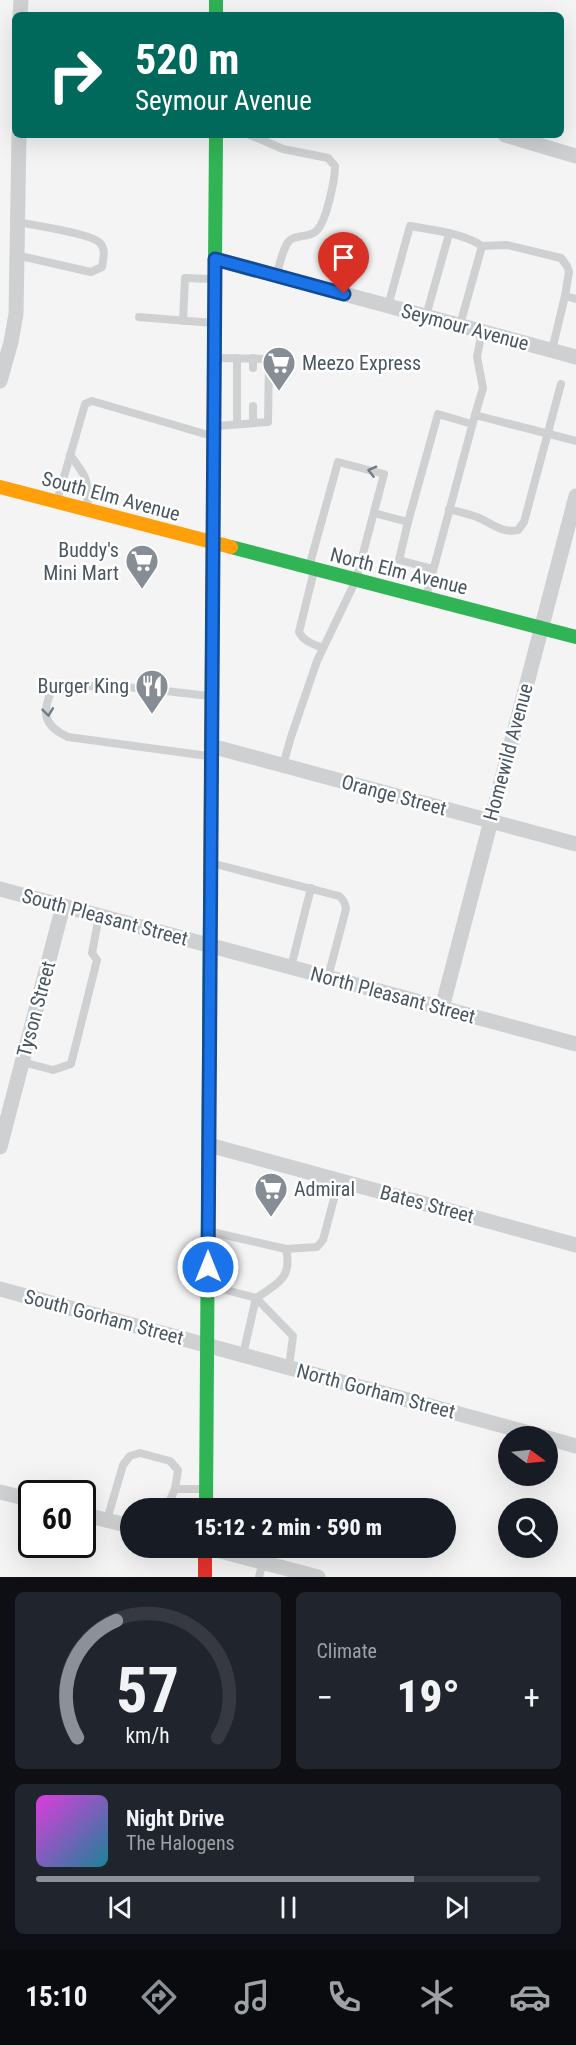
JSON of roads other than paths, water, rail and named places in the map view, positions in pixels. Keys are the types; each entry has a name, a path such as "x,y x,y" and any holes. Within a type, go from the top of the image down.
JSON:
{"main road":[{"path":"206,1498 216,138"},
{"name":"South Elm Avenue","path":"0,487 212,543"},
{"name":"North Elm Avenue","path":"212,543 576,637"},
{"path":"205,1577 206,1558"}],"street":[{"path":"0,381 16,314 19,138"},
{"path":"515,138 576,156"},
{"name":"Seymour Avenue","path":"215,259 576,357"},
{"name":"Homewild Avenue","path":"442,1008 542,628 571,538 576,496"},
{"name":"Orange Street","path":"211,751 283,765 576,844"},
{"name":"South Pleasant Street","path":"0,889 210,945"},
{"name":"Tyson Street","path":"0,1147 63,906"},
{"name":"North Pleasant Street","path":"210,945 576,1044"},
{"name":"Bates Street","path":"209,1145 576,1245"},
{"name":"South Gorham Street","path":"0,1288 207,1345"},
{"name":"North Gorham Street","path":"207,1345 506,1426"},
{"name":"North Gorham Street","path":"558,1441 576,1446"},
{"path":"0,1492 18,1496"},
{"path":"96,1517 120,1524"},
{"path":"247,1558 318,1577"}],"lane":[{"path":"257,138 283,149 328,158 334,166 333,182 320,227 314,233 290,240 276,276"},
{"path":"16,255 91,272 102,267 105,253 100,243 89,236 19,222"},
{"path":"388,306 410,226 449,234 482,246 507,245 561,258 570,272 552,350"},
{"path":"426,316 449,234"},
{"path":"460,326 482,246"},
{"path":"183,321 185,278 215,279"},
{"path":"566,296 576,299"},
{"path":"139,317 214,323"},
{"path":"425,598 483,388 477,357 482,331"},
{"path":"56,502 85,404 92,401 213,431 237,424 268,422 269,359 214,358"},
{"path":"237,358 237,424"},
{"path":"253,358 253,368"},
{"path":"449,509 479,518 502,530 511,532 518,530 524,522 561,384"},
{"path":"253,406 253,423"},
{"path":"433,569 399,560 408,522 438,414 472,424"},
{"path":"475,415 576,441"},
{"path":"70,454 86,476 89,487 87,510"},
{"path":"283,765 323,648 356,580 384,474 338,462 299,632 302,638 323,648"},
{"path":"374,513 408,522"},
{"path":"211,751 68,737 55,731 47,720 46,702 52,690 72,686 140,689 212,696"},
{"path":"211,863 339,896 345,903 346,909 328,977"},
{"path":"291,967 311,888"},
{"path":"22,1062 53,1070 71,1064 97,960 92,953 99,916"},
{"path":"208,1231 286,1249 317,1247 323,1240 339,1180"},
{"path":"243,1355 256,1298 283,1279 289,1261 286,1249"},
{"path":"208,1286 256,1298 293,1336 290,1367"},
{"path":"107,1520 123,1464 130,1456 140,1453 170,1461 178,1470 170,1498"},
{"path":"174,1489 206,1489"},
{"path":"259,1577 263,1562"}],"place":[{"name":"Meezo Express","path":"279,392"},
{"name":"Buddy's Mini Mart","path":"142,590"},
{"name":"Burger King","path":"152,715"},
{"name":"Admiral","path":"271,1218"}]}
